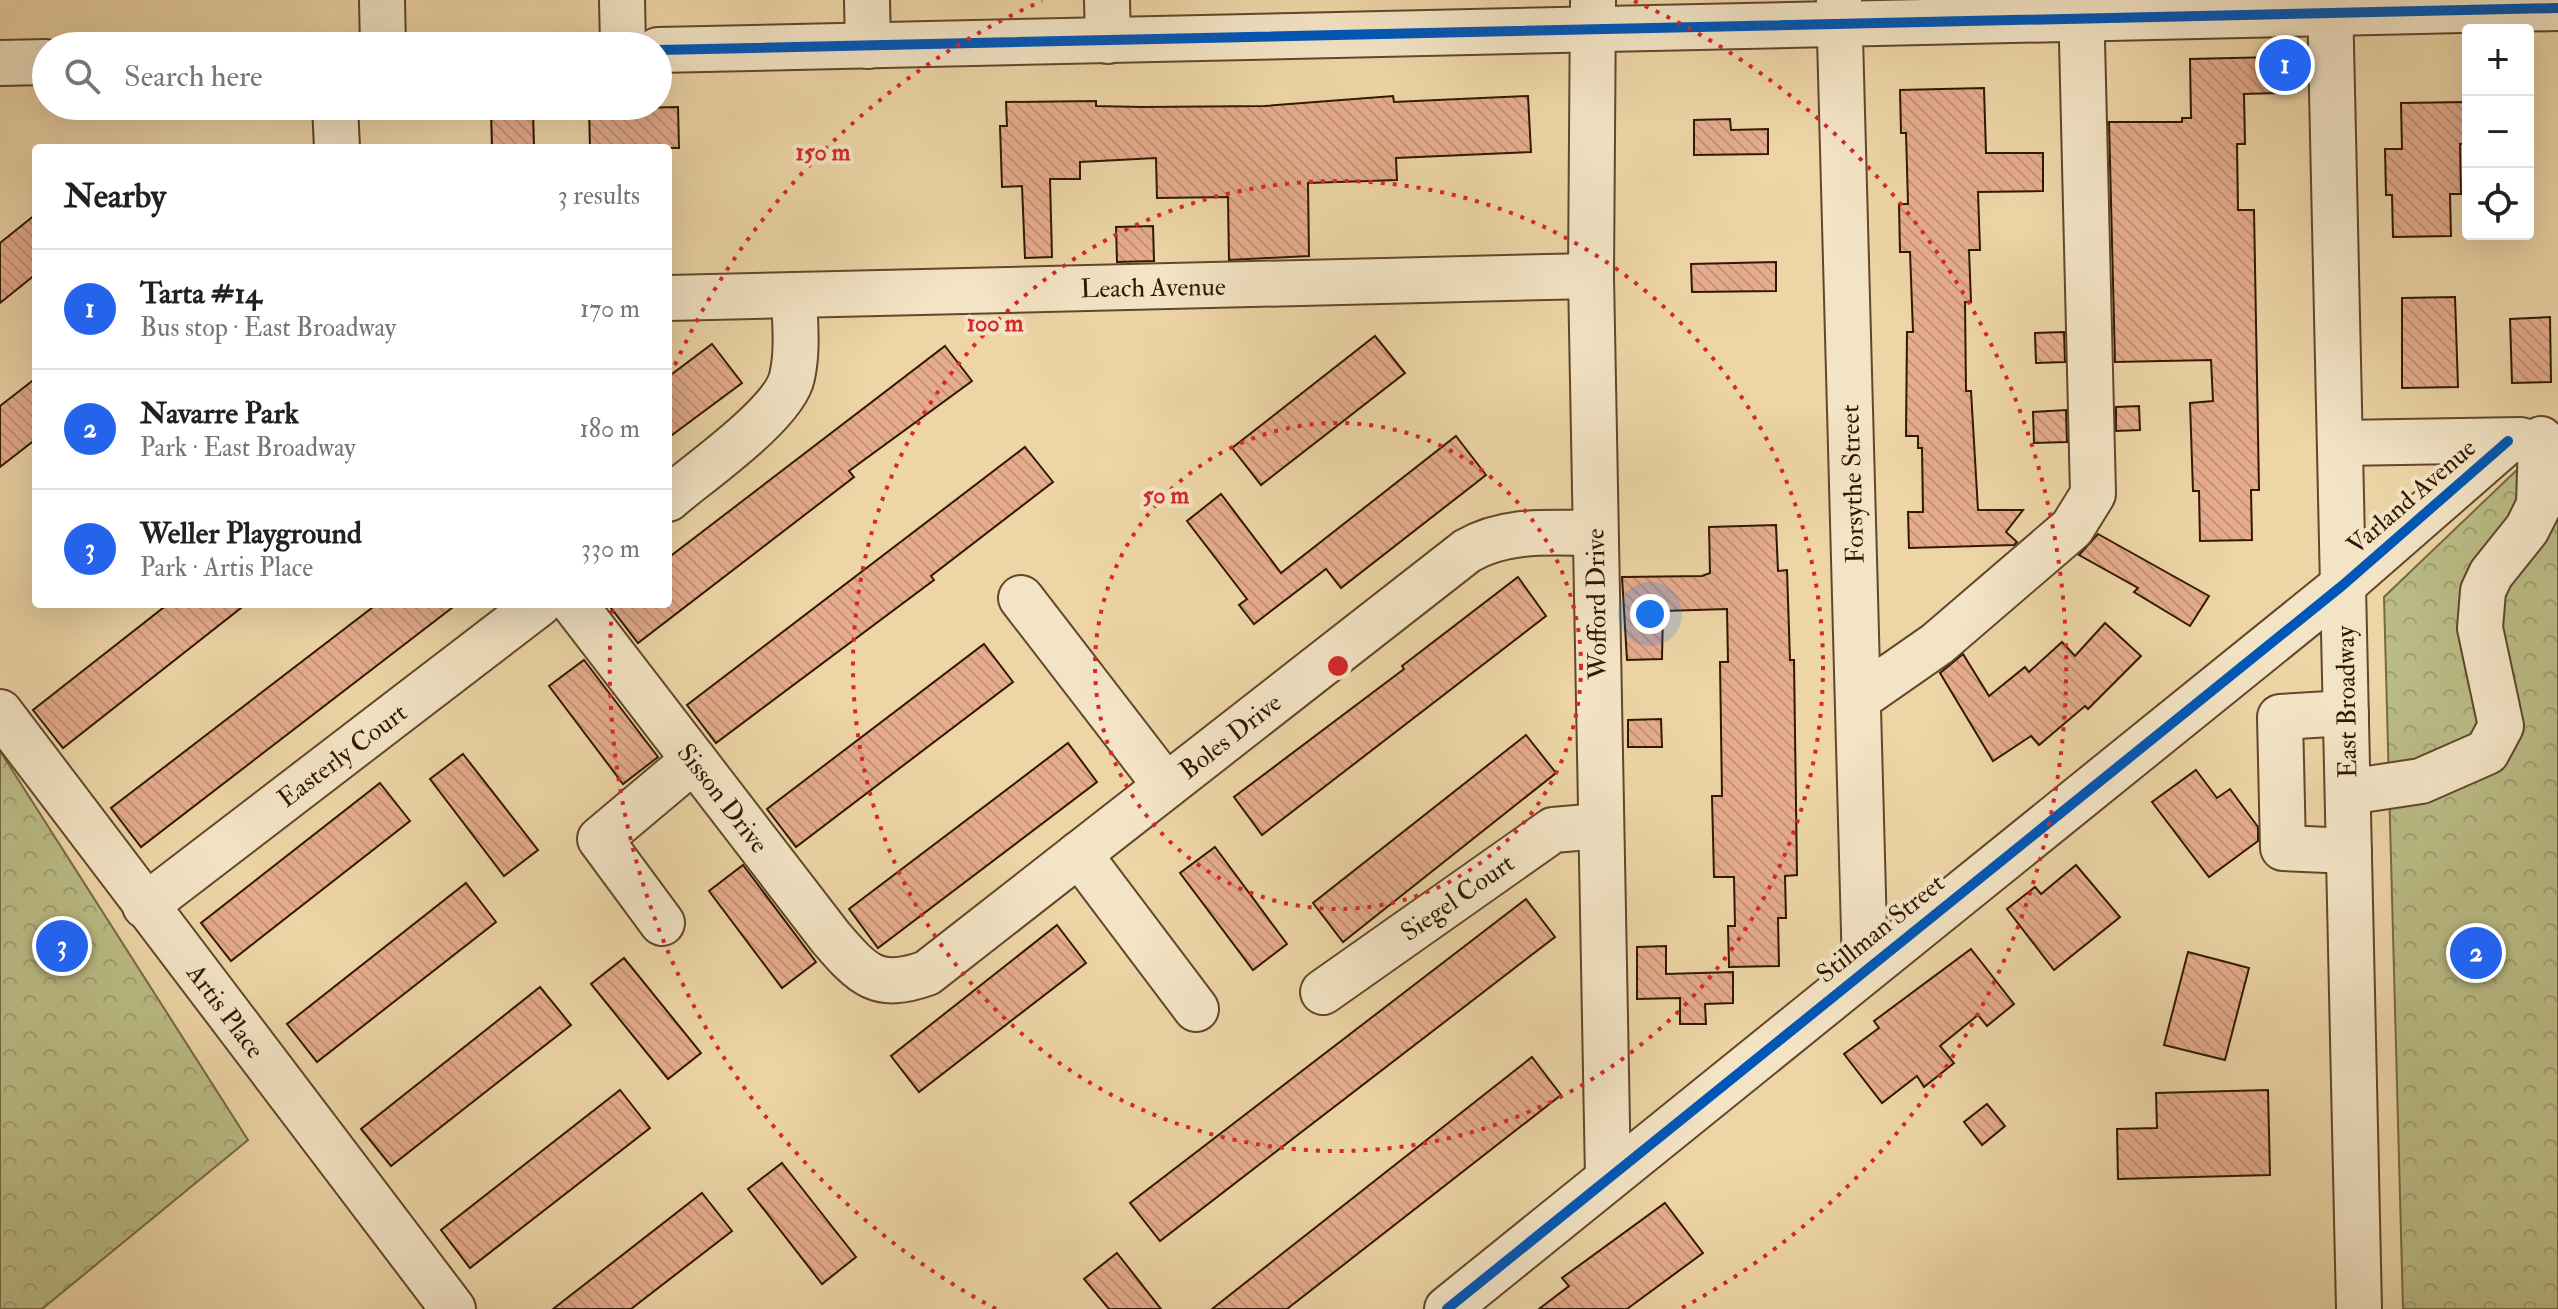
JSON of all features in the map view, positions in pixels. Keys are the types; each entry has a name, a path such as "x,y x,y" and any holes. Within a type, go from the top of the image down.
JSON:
{"street":[{"path":"382,0 383,32"},
{"path":"622,0 623,32"},
{"path":"867,0 868,46"},
{"path":"2557,0 2558,23"},
{"name":"East Broadway","path":"2330,7 2359,1309"},
{"path":"672,50 868,46 1107,20 2082,9 2558,8"},
{"path":"1858,699 1937,644 2072,528 2093,494 2082,9"},
{"name":"Forsythe Street","path":"1840,12 1865,969"},
{"name":"Wofford Drive","path":"1593,15 1591,276 1608,1178"},
{"path":"0,63 32,62"},
{"path":"336,120 337,144"},
{"name":"Leach Avenue","path":"672,298 1591,276"},
{"path":"672,496 768,416 792,381 796,342 794,296"},
{"path":"2348,792 2421,781 2487,752 2501,726 2480,628 2483,591 2491,574 2527,529 2539,505 2535,440"},
{"name":"Varland Avenue","path":"2340,443 2535,440"},
{"name":"Varland Avenue","path":"2343,585 2535,440"},
{"name":"Boles Drive","path":"881,981 903,982 927,973 1467,551 1489,538 1517,534 1595,533"},
{"name":"Stillman Street","path":"1447,1309 2343,585"},
{"path":"1021,598 1166,786"},
{"name":"Easterly Court","path":"145,906 534,608"},
{"name":"Sisson Drive","path":"577,608 831,938 864,974 881,981"},
{"path":"2232,675 2280,717 2346,713"},
{"name":"Artis Place","path":"0,712 453,1309"},
{"path":"2280,717 2283,848 2349,851"},
{"path":"662,923 600,839 694,760"},
{"name":"Siegel Court","path":"1323,992 1553,830 1600,826"},
{"path":"1079,854 1196,1009"}],"green space":[{"path":"2558,465 2558,1309 2403,1309 2384,597 2521,466"},
{"path":"0,751 248,1140 42,1309 0,1309"}],"building":[{"path":"2276,57 2277,93 2244,94 2245,144 2237,144 2238,210 2254,210 2259,490 2251,490 2252,540 2200,541 2199,491 2193,491 2190,403 2213,401 2211,360 2115,362 2109,122 2182,122 2182,118 2191,118 2190,59"},
{"path":"1984,88 1986,153 2043,153 2043,191 1978,192 1980,250 1969,250 1971,302 1965,302 1966,391 1971,391 1978,510 2023,510 2006,532 2017,542 2014,545 1909,548 1908,512 1923,512 1922,448 1918,448 1918,436 1906,436 1907,332 1913,332 1910,252 1900,252 1899,204 1908,204 1906,133 1901,133 1900,90"},
{"path":"1393,96 1394,102 1528,96 1531,152 1396,158 1397,180 1308,183 1309,256 1229,260 1228,197 1157,198 1156,158 1080,162 1080,179 1050,179 1052,257 1025,258 1022,186 1002,187 1000,126 1007,126 1006,102 1096,101 1096,106 1142,107 1265,106"},
{"path":"2462,102 2461,194 2450,194 2451,236 2393,237 2392,195 2386,195 2385,149 2402,149 2401,103"},
{"path":"672,107 678,107 679,148 672,148 672,144 590,144 589,120 672,120"},
{"path":"1730,119 1731,130 1768,129 1768,154 1694,155 1694,120"},
{"path":"491,120 533,120 534,144 492,144"},
{"path":"32,217 32,277 0,303 0,243"},
{"path":"1153,226 1154,261 1117,262 1116,227"},
{"path":"1776,262 1776,291 1692,292 1691,264"},
{"path":"2455,297 2458,387 2402,388 2402,298"},
{"path":"2550,317 2551,382 2512,383 2510,319"},
{"path":"2064,332 2065,362 2036,363 2035,333"},
{"path":"1375,336 1405,373 1261,485 1232,448"},
{"path":"712,344 742,383 672,435 672,374"},
{"path":"945,346 972,381 849,471 854,477 638,643 611,608 672,608 672,555"},
{"path":"32,381 32,442 0,467 0,406"},
{"path":"2139,406 2140,430 2116,431 2116,407"},
{"path":"2066,410 2067,442 2034,443 2033,412"},
{"path":"1456,436 1486,475 1341,588 1326,569 1254,624 1239,605 1247,599 1187,521 1221,494 1281,573"},
{"path":"1025,447 1053,482 931,576 934,580 716,743 687,705"},
{"path":"1776,525 1778,571 1787,570 1790,660 1794,660 1797,875 1785,876 1786,918 1778,918 1779,966 1729,967 1728,926 1735,926 1734,877 1714,877 1712,796 1722,796 1720,662 1728,662 1727,609 1663,611 1662,659 1627,660 1622,577 1702,576 1710,573 1709,527"},
{"path":"2098,534 2209,596 2190,626 2134,592 2138,588 2079,555"},
{"path":"1518,577 1546,616 1262,835 1234,797 1404,669 1402,666"},
{"path":"163,608 241,608 63,748 33,710"},
{"path":"372,608 452,608 141,847 111,808"},
{"path":"2105,623 2141,656 2088,709 2085,706 2039,745 2031,736 1993,761 1940,673 1963,654 1989,696 2025,667 2029,672 2062,642 2075,656"},
{"path":"984,644 1013,682 796,847 767,809"},
{"path":"584,660 658,757 623,784 549,686"},
{"path":"1661,719 1662,747 1628,747 1628,720"},
{"path":"1526,735 1556,773 1343,942 1313,903"},
{"path":"1068,743 1097,782 878,948 849,909"},
{"path":"463,754 538,850 504,876 430,779"},
{"path":"2196,770 2217,798 2230,789 2258,827 2258,841 2209,877 2152,802"},
{"path":"380,783 410,821 231,961 201,923"},
{"path":"1215,847 1287,944 1253,970 1180,873"},
{"path":"743,865 816,962 782,988 709,891"},
{"path":"2076,865 2120,917 2054,970 2007,909 2035,887 2041,894"},
{"path":"466,883 496,922 317,1062 287,1024"},
{"path":"1526,899 1555,937 1160,1241 1130,1203"},
{"path":"1057,925 1086,963 919,1092 891,1056"},
{"path":"1666,946 1666,974 1733,972 1733,1003 1705,1004 1706,1024 1680,1024 1680,998 1637,999 1637,947"},
{"path":"1971,949 2014,1004 1987,1026 1978,1015 1940,1046 1954,1063 1924,1087 1917,1076 1882,1103 1844,1054 1879,1028 1874,1021"},
{"path":"2188,952 2249,968 2225,1060 2164,1045"},
{"path":"624,958 701,1053 668,1079 591,984"},
{"path":"540,987 571,1025 391,1166 361,1129"},
{"path":"1532,1057 1561,1095 1287,1309 1212,1309"},
{"path":"620,1090 650,1128 470,1268 441,1230"},
{"path":"2268,1090 2270,1175 2118,1179 2117,1129 2157,1128 2156,1093"},
{"path":"1987,1104 2005,1126 1982,1145 1964,1122"},
{"path":"782,1163 856,1257 822,1284 748,1189"},
{"path":"702,1193 732,1231 631,1309 553,1309"},
{"path":"1665,1203 1703,1253 1627,1309 1539,1309 1569,1286 1562,1278"},
{"path":"1117,1253 1161,1309 1109,1309 1084,1279"}],"cycle path":[{"path":"672,50 2558,8"},
{"path":"1447,1309 2343,585 2508,441"}],"place":[{"name":"Tarta #14","path":"2285,65"},
{"name":"Weller Playground","path":"62,946"},
{"name":"Navarre Park","path":"2476,953"}]}
